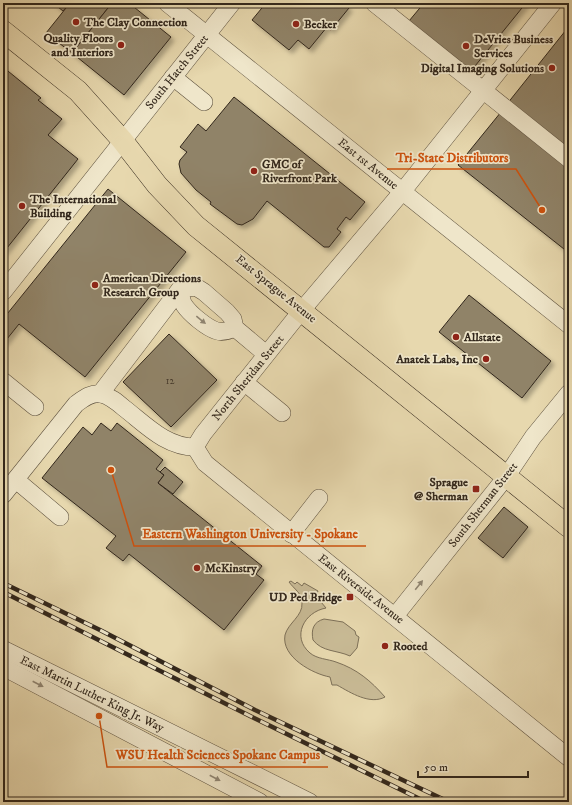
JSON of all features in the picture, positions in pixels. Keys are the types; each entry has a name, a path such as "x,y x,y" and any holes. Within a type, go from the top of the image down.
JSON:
{"main road":[{"name":"East Sprague Avenue","path":"3,31 78,91 122,140 157,185 196,226 569,527"}],"street":[{"name":"East 1st Avenue","path":"167,3 569,325"},
{"name":"South Hatch Street","path":"3,292 232,3"},
{"path":"374,3 569,160"},
{"name":"North Sheridan Street","path":"195,447 203,434 266,354 402,192 553,3"},
{"path":"173,77 204,102"},
{"path":"100,394 180,289 196,287 204,292 227,312 233,319 235,328 266,354"},
{"path":"180,289 183,304 206,325 216,331 226,332 235,328"},
{"path":"3,381 35,407"},
{"path":"244,382 282,413"},
{"name":"South Sherman Street","path":"395,616 506,477 533,437 569,393"},
{"path":"3,495 76,404 87,396 100,394 112,399 168,442 181,446 195,447"},
{"name":"East Riverside Avenue","path":"195,447 205,463 569,758"},
{"path":"16,480 60,517"},
{"path":"291,534 319,498"},
{"name":"East Martin Luther King Jr. Way","path":"3,649 273,784 299,800"},
{"name":"East Martin Luther King Jr. Way","path":"3,667 260,802"},
{"path":"264,802 273,784"}],"shaded area":[{"path":"291,581 295,584 297,582 302,586 304,583 318,591 316,596 326,608 318,610 306,620 301,633 301,640 304,647 316,657 336,662 351,668 369,681 385,697 373,700 367,699 337,685 332,685 330,677 307,668 293,657 285,643 285,635 302,608 302,600 289,582"},
{"path":"324,619 343,622 355,631 356,635 359,637 357,648 350,656 325,649 313,640 312,633 315,624"}],"building":[{"path":"53,3 70,3 63,11"},
{"name":"The Clay Connection","path":"70,3 112,3 72,53 46,33"},
{"name":"Quality Floors and Interiors","path":"112,3 129,3 171,37 124,95 72,53"},
{"name":"Becker","path":"266,3 345,3 344,4 349,8 331,30 327,27 309,49 298,40 289,50 252,20"},
{"name":"DeVries Business Services","path":"424,3 526,3 471,71 409,21"},
{"name":"Digital Imaging Solutions","path":"566,30 569,32 569,154 507,104"},
{"name":"The International Building","path":"3,67 41,98 38,100 62,119 48,135 78,159 3,253"},
{"name":"GMC of Riverfront Park","path":"234,97 365,202 350,220 346,217 337,229 341,232 329,247 324,247 267,201 253,219 242,225 237,224 210,204 211,202 196,190 181,173 179,164 180,160 187,152 180,147 198,124 206,131"},
{"path":"501,112 569,166 569,253 458,165"},
{"name":"American Directions Research Group","path":"108,189 186,252 85,377 19,324 3,344 3,319"},
{"path":"469,295 551,361 522,398 439,332"},
{"path":"169,334 217,380 171,427 123,382"},
{"path":"101,423 111,431 117,423 163,460 156,469 164,475 158,483 262,566 256,574 264,580 224,630 129,554 123,561 106,548 116,536 42,478 83,427 92,435"},
{"path":"165,467 183,482 173,494 158,483 164,475 160,472"},
{"path":"504,507 528,527 503,558 478,538"}],"railway":[{"path":"3,583 100,630 255,710 449,802"},
{"path":"3,592 252,717 426,802"}],"place":[{"name":"The Clay Connection","path":"76,22"},
{"name":"Becker","path":"296,24"},
{"name":"Quality Floors and Interiors","path":"121,45"},
{"name":"DeVries Business Services","path":"466,46"},
{"name":"Digital Imaging Solutions","path":"552,68"},
{"name":"GMC of Riverfront Park","path":"254,171"},
{"name":"The International Building","path":"22,206"},
{"name":"Tri-State Distributors","path":"542,210"},
{"name":"American Directions Research Group","path":"95,285"},
{"name":"Allstate","path":"456,337"},
{"name":"Anatek Labs, Inc","path":"486,359"},
{"name":"Eastern Washington University - Spokane","path":"111,470"},
{"name":"Sprague @ Sherman","path":"476,489"},
{"name":"McKinstry","path":"197,568"},
{"name":"UD Ped Bridge","path":"350,597"},
{"name":"Rooted","path":"385,646"},
{"name":"WSU Health Sciences Spokane Campus","path":"99,716"}]}
